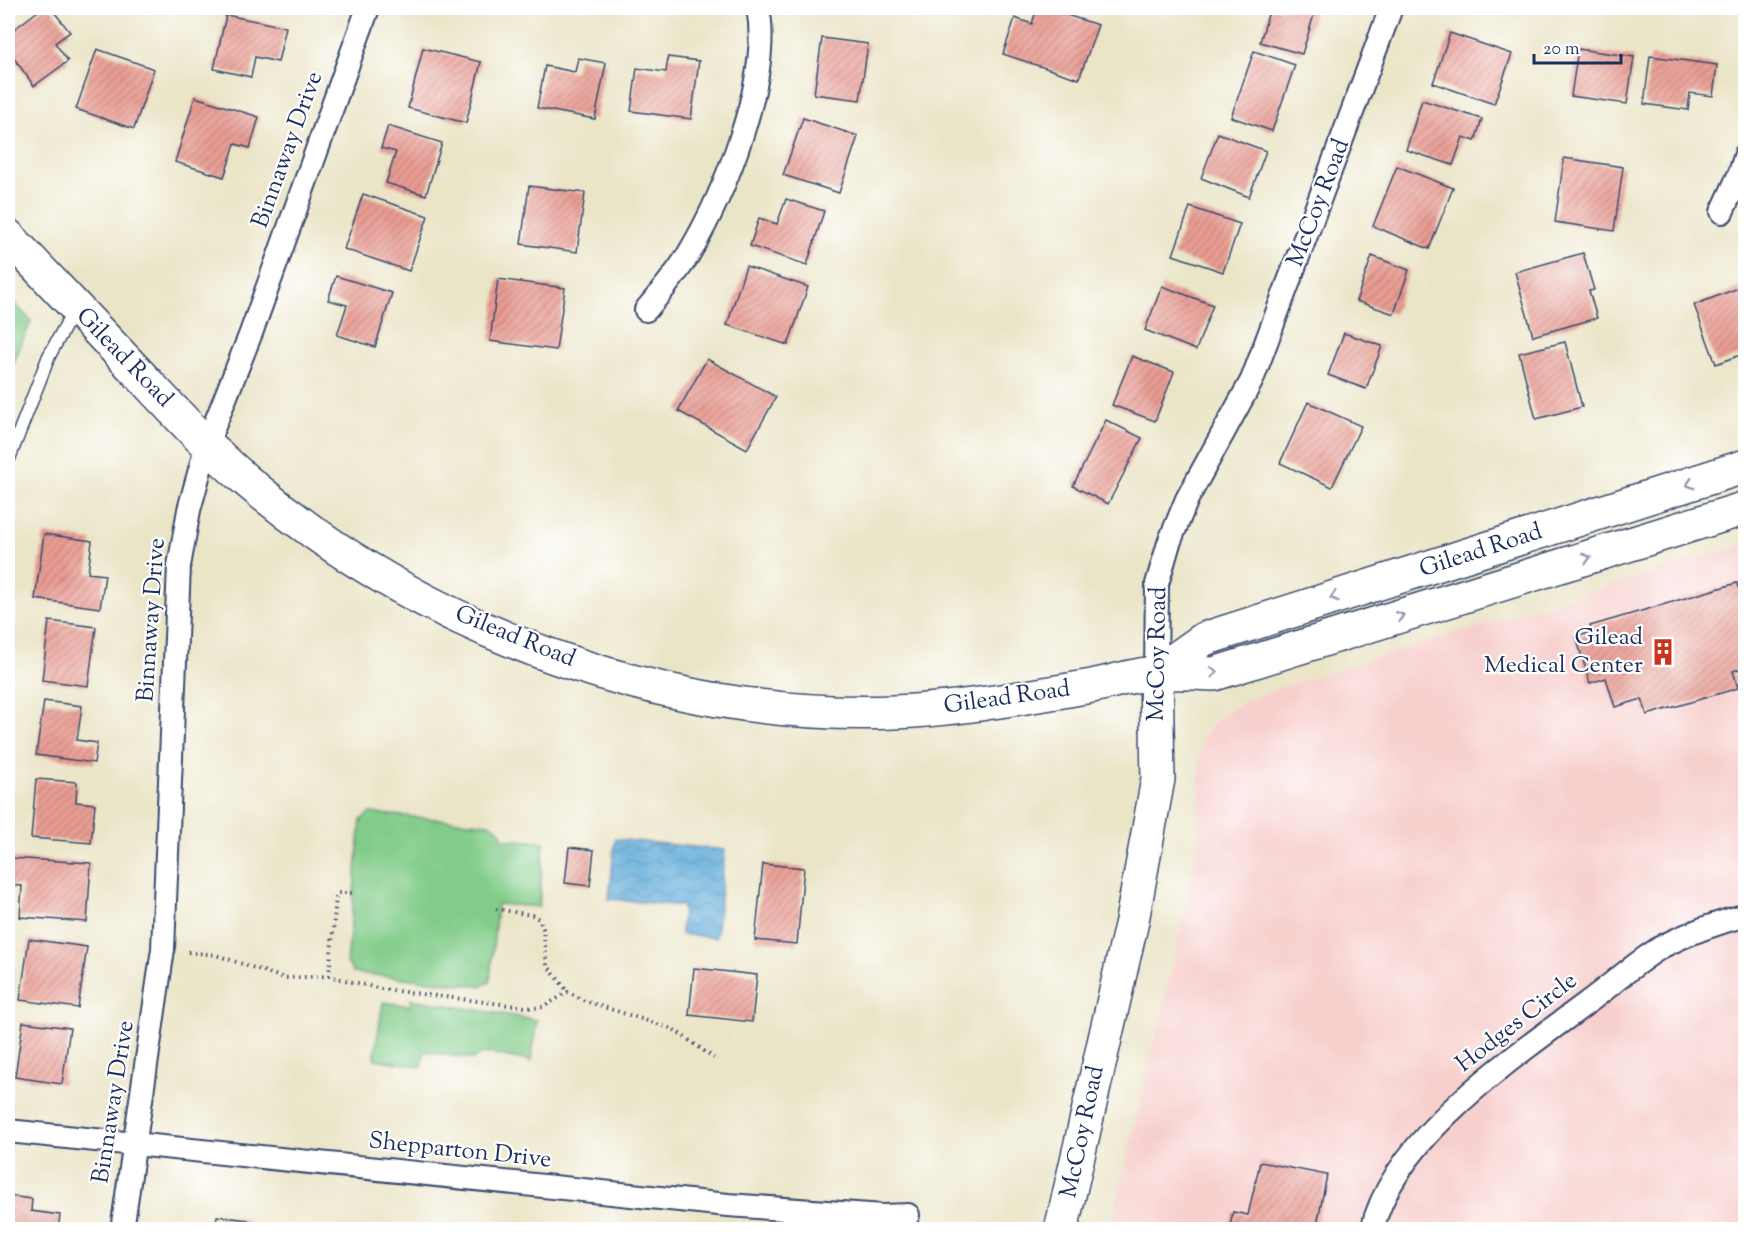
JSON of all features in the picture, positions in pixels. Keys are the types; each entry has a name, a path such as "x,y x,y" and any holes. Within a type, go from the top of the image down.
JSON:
{"main road":[{"name":"Gilead Road","path":"8,236 207,444 248,482 321,536 386,579 449,611 552,655 625,679 712,700 788,709 893,712 980,705 1156,673 1214,674 1746,508"},
{"name":"Gilead Road","path":"1156,673 1204,639 1746,466"},
{"name":"McCoy Road","path":"1061,1230 1131,925 1158,779 1156,673"}],"street":[{"name":"Binnaway Drive","path":"122,1230 163,949 179,566 189,510 207,444 251,333 368,8"},
{"path":"646,310 688,256 710,213 737,145 759,70 758,8"},
{"name":"McCoy Road","path":"1156,673 1157,584 1169,543 1187,499 1252,381 1391,8"},
{"path":"1722,212 1746,154"},
{"name":"Hodges Circle","path":"1372,1230 1393,1181 1414,1151 1458,1103 1508,1062 1663,946 1708,925 1746,915"},
{"name":"Shepparton Drive","path":"8,1131 728,1205 884,1216 908,1215"}],"lane":[{"path":"8,461 50,356 76,307"}],"path":[{"path":"329,976 336,897 338,893 354,893"},
{"path":"496,909 532,915 539,919 543,929 548,965 568,992 585,1001 673,1029 714,1058"},
{"path":"163,949 216,955 284,978 329,976 381,988 533,1008 543,1007 568,992"}],"shaded area":[{"path":"1745,544 1745,1229 1110,1230 1192,881 1199,817 1199,765 1203,737 1215,721 1242,702 1279,688"}],"green space":[{"path":"8,296 31,321 8,376"},
{"path":"370,813 492,824 502,833 502,839 544,842 539,907 497,904 490,982 480,986 354,973 347,963 361,820"},
{"path":"411,999 537,1020 531,1061 486,1053 472,1059 425,1051 422,1067 374,1059 383,1002 410,1006"}],"water":[{"path":"615,839 725,850 716,938 681,934 683,906 609,899"}],"building":[{"path":"42,8 51,8 70,32 55,43 68,61 34,86 8,50 8,34"},
{"path":"1037,8 1045,8 1098,25 1079,79 1003,54 1015,18 1032,24"},
{"path":"1270,8 1316,8 1302,54 1260,42"},
{"path":"226,15 286,27 278,62 255,57 251,77 214,69"},
{"path":"1450,33 1512,54 1494,104 1433,83"},
{"path":"822,38 868,44 860,100 814,94"},
{"path":"423,48 481,62 466,123 408,108"},
{"path":"97,49 154,69 134,129 76,109"},
{"path":"1578,49 1634,57 1627,104 1571,96"},
{"path":"1254,51 1295,65 1272,131 1231,117"},
{"path":"1650,56 1717,65 1713,96 1690,93 1688,110 1644,104"},
{"path":"668,57 699,61 691,119 631,111 637,68 666,72"},
{"path":"578,58 606,63 595,119 537,108 545,66 575,72"},
{"path":"195,97 259,117 250,148 235,144 224,177 175,162"},
{"path":"1422,100 1482,119 1475,141 1463,137 1453,165 1406,150"},
{"path":"803,118 858,136 839,193 783,175"},
{"path":"388,126 442,143 426,195 386,183 396,152 381,148"},
{"path":"1218,133 1266,151 1249,197 1201,178"},
{"path":"1564,158 1623,167 1614,231 1555,222"},
{"path":"1397,166 1453,188 1429,249 1373,226"},
{"path":"529,186 585,193 577,252 521,244"},
{"path":"363,194 428,216 409,271 344,249"},
{"path":"786,199 824,211 807,265 750,246 759,218 777,224"},
{"path":"1190,207 1240,224 1223,272 1173,255"},
{"path":"1583,253 1594,290 1589,291 1597,318 1533,336 1515,272"},
{"path":"1372,256 1409,270 1394,314 1356,301"},
{"path":"746,266 808,287 788,345 727,325"},
{"path":"336,276 392,293 375,347 337,335 347,305 328,300"},
{"path":"498,279 565,288 556,350 490,341"},
{"path":"1162,286 1213,305 1196,350 1145,330"},
{"path":"1741,287 1746,299 1746,353 1716,364 1694,305"},
{"path":"1344,333 1382,346 1366,389 1328,375"},
{"path":"1565,342 1582,407 1536,419 1519,353"},
{"path":"1132,356 1174,372 1155,421 1112,405"},
{"path":"707,359 776,397 747,449 678,411"},
{"path":"1308,402 1361,426 1332,487 1280,463"},
{"path":"1106,420 1142,438 1108,504 1073,486"},
{"path":"44,534 92,541 88,573 105,575 100,608 35,599"},
{"name":"Gilead Medical Center","path":"1737,583 1746,612 1746,667 1733,671 1738,688 1647,715 1642,699 1615,707 1606,678 1590,683 1576,637 1592,632 1590,626"},
{"path":"49,621 96,627 88,686 42,680"},
{"path":"44,701 82,706 77,740 97,743 94,763 36,755"},
{"path":"36,779 77,782 76,802 95,804 91,843 31,838"},
{"path":"569,847 594,850 590,886 565,883"},
{"path":"8,858 91,863 87,922 20,917 22,886 8,885"},
{"path":"763,864 804,868 797,944 755,940"},
{"path":"29,939 87,947 78,1008 20,1000"},
{"path":"694,968 757,975 752,1022 689,1015"},
{"path":"23,1022 70,1028 62,1084 15,1077"},
{"path":"1260,1162 1327,1175 1316,1230 1229,1230 1233,1212 1248,1215"},
{"path":"8,1196 32,1199 31,1211 60,1215 58,1230 8,1230"},
{"path":"217,1216 248,1220 246,1230 215,1230"}],"place":[{"name":"Gilead Medical Center","path":"1663,652"}]}
